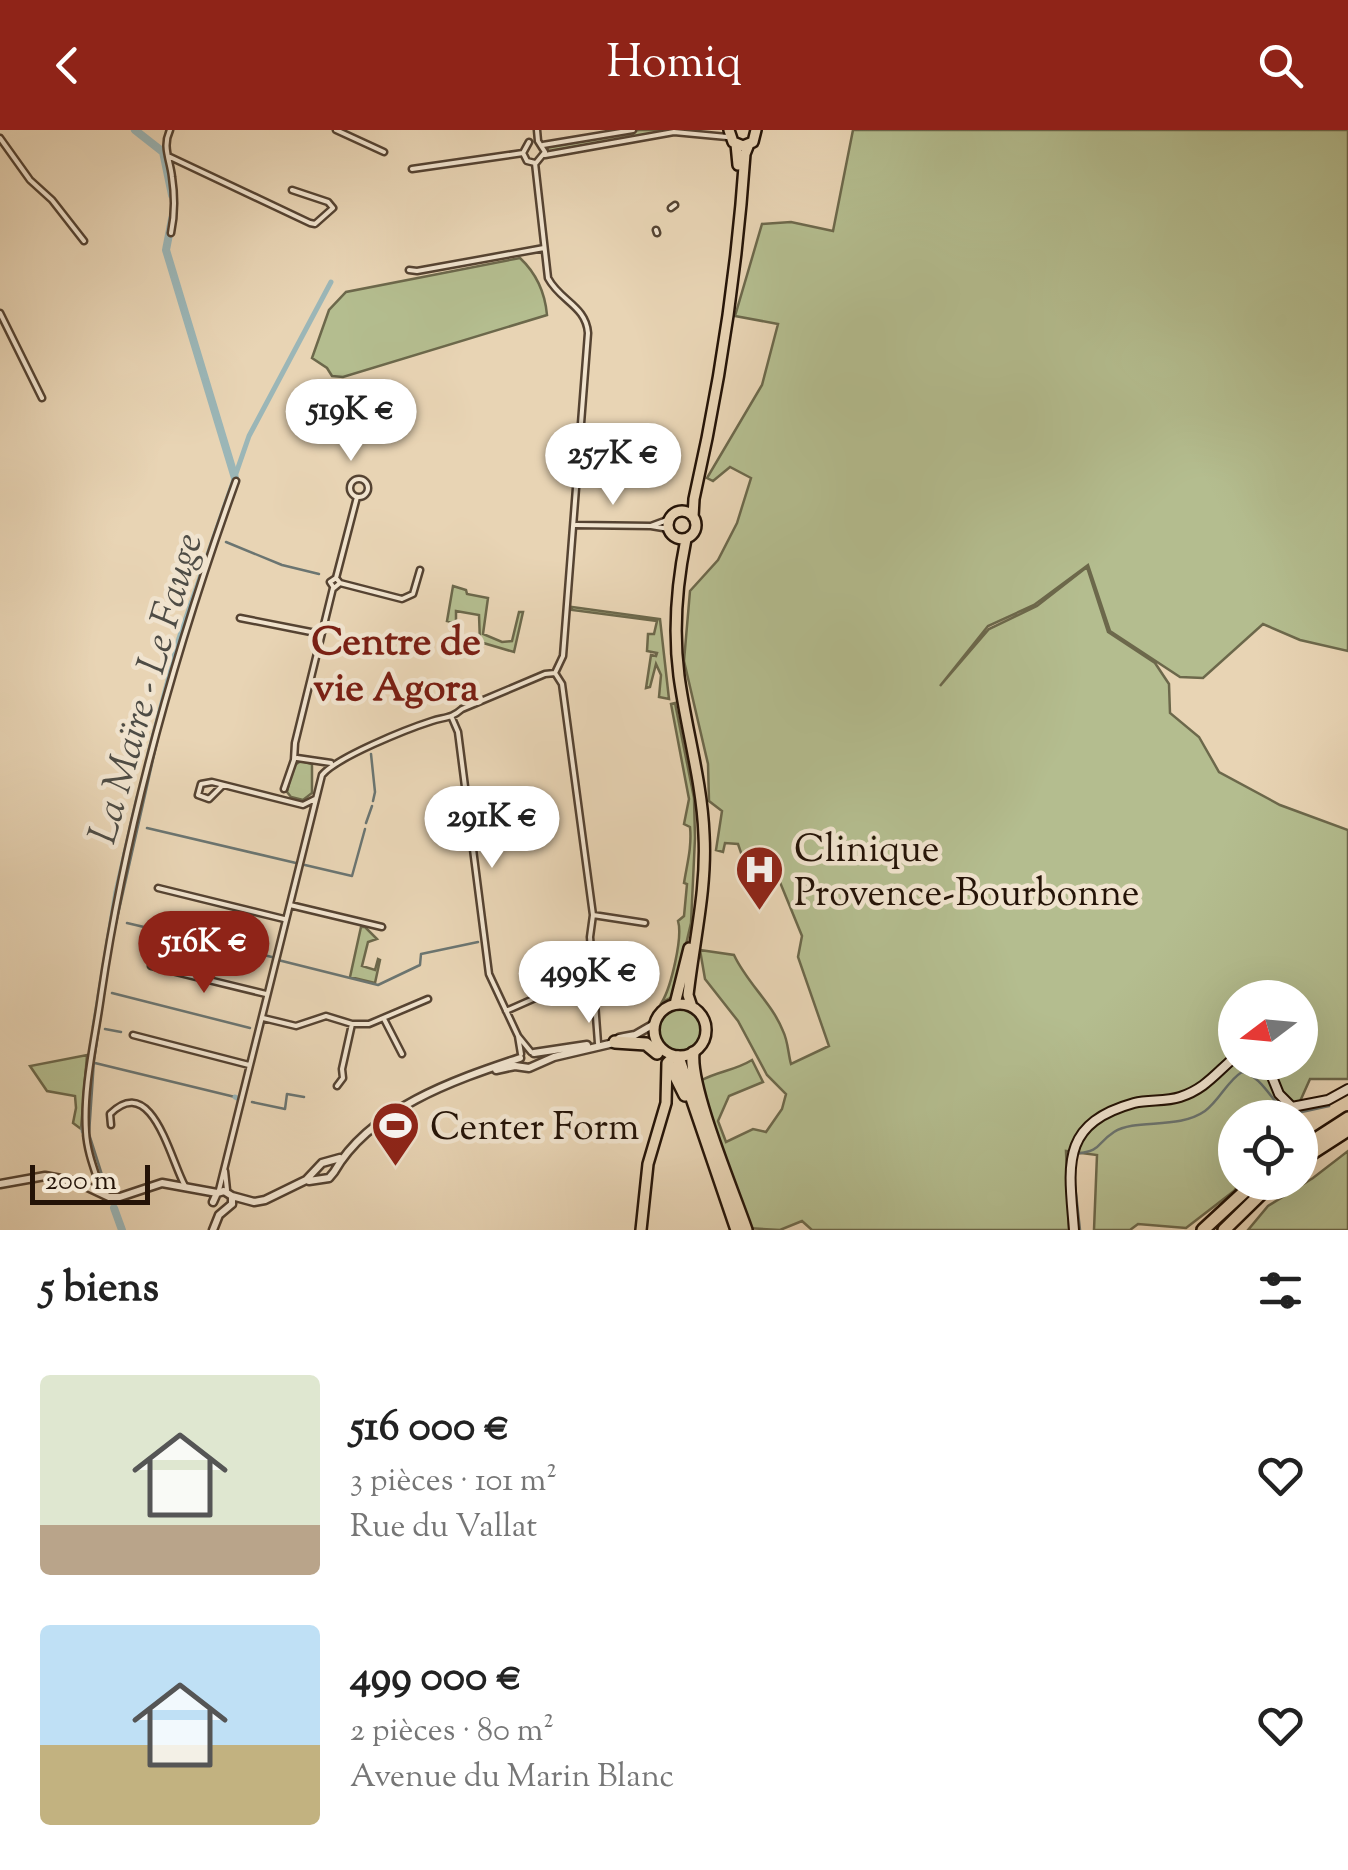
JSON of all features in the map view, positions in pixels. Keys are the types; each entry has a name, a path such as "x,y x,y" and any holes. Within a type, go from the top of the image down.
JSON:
{"highway":[{"path":"615,1042 659,1049"},
{"path":"693,1053 698,1089 746,1230"},
{"path":"674,1060 737,1230"},
{"path":"1318,1137 1348,1118"},
{"path":"1318,1149 1348,1130"},
{"path":"1202,1230 1236,1200"},
{"path":"1224,1230 1255,1200"}],"main road":[{"path":"682,539 695,531 694,499 723,359 744,154 756,130"},
{"path":"732,138 749,144"},
{"path":"640,1230 648,1164 667,1094 667,1063 693,1053 703,1043 706,1030 688,995 703,893 704,836 698,775 679,674 677,604 682,539 670,524 687,503 709,411 732,262 739,156 732,138"},
{"path":"681,512 693,516"},
{"path":"675,1004 694,928 699,856 697,806 672,654 672,609 682,539"},
{"path":"667,1094 654,1024 664,1010 675,1004 692,1006"},
{"path":"659,1049 674,1060"},
{"path":"1074,1230 1070,1158 1080,1133 1109,1111 1138,1102 1170,1100 1218,1076"},
{"path":"1273,1080 1282,1101 1292,1106 1328,1100 1348,1090"}],"street":[{"path":"170,130 165,148 175,207 171,234"},
{"path":"336,130 384,152"},
{"path":"523,153 529,142 528,130"},
{"path":"538,130 545,155"},
{"path":"529,142 633,130"},
{"path":"535,163 545,155 678,131 732,138"},
{"path":"0,138 30,180 52,200 84,241"},
{"path":"523,153 535,163"},
{"path":"412,169 523,153"},
{"path":"168,156 310,223 315,224 333,208 328,202 292,190"},
{"path":"535,163 548,278 554,289 586,318 588,333 563,656 555,673"},
{"path":"409,270 544,248"},
{"path":"0,313 42,398"},
{"path":"357,497 350,490 352,482 361,480 366,485"},
{"path":"102,1195 88,1152 86,1115 108,948 134,823 178,649 236,481"},
{"path":"366,485 374,482"},
{"path":"357,497 365,494 366,485"},
{"path":"272,797 284,789 294,760 357,497"},
{"path":"574,524 670,524"},
{"path":"651,526 670,524"},
{"path":"338,581 402,600 413,594 420,570"},
{"path":"252,618 253,609"},
{"path":"240,618 322,634"},
{"path":"211,1230 214,1204 322,775 336,762 555,673"},
{"path":"555,673 562,684 592,914 590,937 598,1043"},
{"path":"452,718 458,732 489,974 518,1036 536,1063"},
{"path":"296,748 301,757"},
{"path":"294,760 301,757 336,762"},
{"path":"318,761 322,775"},
{"path":"224,785 209,799 198,795 201,784 215,782 303,805 315,799"},
{"path":"284,789 290,802"},
{"path":"303,805 310,820"},
{"path":"158,888 285,919"},
{"path":"288,904 382,927"},
{"path":"592,914 645,923"},
{"path":"150,966 266,994"},
{"path":"506,1012 549,992 594,986"},
{"path":"261,1017 301,1026 326,1016 352,1024 384,1019 428,999"},
{"path":"384,1019 402,1054"},
{"path":"338,1086 343,1078 352,1024"},
{"path":"0,1186 45,1176 64,1178 102,1195 120,1197 150,1185 168,1183 254,1202 265,1200 319,1174 329,1178 343,1156 400,1107 522,1060 532,1052 598,1043 635,1034 654,1024"},
{"path":"132,1035 249,1065"},
{"path":"518,1036 522,1060 529,1068 615,1042"},
{"path":"111,1124 110,1114 120,1106 143,1104 153,1114 186,1186"},
{"path":"319,1174 320,1164 343,1156"},
{"path":"202,1191 218,1184 225,1161"},
{"path":"225,1161 224,1184 231,1197"},
{"path":"327,1162 334,1172"},
{"path":"168,1183 177,1171"},
{"path":"0,1186 60,1181 116,1202 151,1189 170,1187 201,1194 224,1210"},
{"path":"211,1230 231,1197"}],"green space":[{"path":"639,130 674,130 548,153 547,146"},
{"path":"853,130 1348,130 1348,651 1300,640 1263,624 1203,678 1180,677 1110,631 1088,565 1034,605 988,626 940,686 989,629 1037,606 1087,567 1108,632 1155,663 1169,684 1170,713 1199,737 1219,772 1280,805 1348,830 1348,1079 1318,1079 1318,980 1218,980 1218,1080 1310,1080 1301,1100 1218,1100 1218,1200 1222,1200 1186,1228 1138,1224 1130,1230 1094,1230 1097,1155 1066,1151 1069,1230 812,1230 802,1221 780,1230 747,1228 700,1081 752,1060 763,1082 729,1096 718,1121 726,1142 753,1129 766,1132 782,1109 786,1094 767,1075 738,1021 705,979 700,950 734,955 778,1021 791,1064 829,1046 798,957 802,936 775,870 750,879 738,844 725,843 723,852 716,850 722,811 709,801 708,764 684,661 690,591 718,560 737,523 751,478 730,467 713,481 707,478 762,385 778,324 735,316 762,224 791,222 833,231"},
{"path":"520,258 539,284 547,315 343,377 332,376 312,358 329,310 346,292"},
{"path":"453,586 467,594 488,598 483,634 502,642 512,641 519,612 523,612 514,652 480,642 479,615 456,611 456,623 447,621"},
{"path":"572,607 660,619 669,699 659,697 661,675 656,664 650,687 646,688 651,655 657,653 647,651 648,634 654,634 657,621"},
{"path":"675,703 694,798 695,838 691,923 674,996 662,1002 675,962 678,921 684,916 690,842 690,827 684,824 689,799 671,704"},
{"path":"301,761 312,764 312,793 303,800 287,792 293,766"},
{"path":"361,927 377,939 368,942 362,966 375,970 380,960 375,983 350,977"},
{"path":"680,1008 696,1014 702,1030 696,1046 680,1052 664,1046 658,1030 664,1014"},
{"path":"87,1055 81,1129 73,1123 75,1096 47,1091 30,1066"},
{"path":"1348,1151 1348,1230 1248,1230 1278,1200 1318,1200 1318,1174"}],"waterway":[{"path":"135,130 163,152 172,195"},
{"path":"172,219 166,250 235,478"},
{"name":"La Maïre - Le Fauge","path":"149,753 179,638 249,436 331,282"},
{"path":"203,582 239,480 235,478"},
{"path":"226,542 282,565 319,574"},
{"name":"La Maïre - Le Fauge","path":"108,1194 89,1134 94,1060 112,941 161,724"},
{"path":"371,754 373,801"},
{"name":"La Maïre - Le Fauge","path":"94,1027 116,892 138,797"},
{"path":"366,823 372,806"},
{"path":"147,828 296,863"},
{"path":"305,865 352,876 365,829"},
{"path":"127,923 272,957"},
{"path":"278,960 378,985 420,965 421,954 478,942"},
{"path":"112,993 250,1028"},
{"path":"105,1029 121,1032"},
{"path":"95,1063 235,1097"},
{"path":"1076,1154 1095,1149 1123,1128 1194,1117 1210,1107 1242,1072 1261,1084 1288,1115 1329,1106"},
{"path":"252,1102 285,1109 287,1094 304,1097"},
{"name":"La Maïre - Le Fauge","path":"83,1131 84,1117"},
{"path":"83,1136 96,1182"},
{"path":"1074,1176 1080,1230"},
{"path":"114,1208 122,1230"}],"place":[{"name":"Clinique Provence-Bourbonne","path":"759,912"},
{"name":"Center Form","path":"395,1168"}],"district":[{"name":"Centre de vie Agora","path":"396,663"}]}
